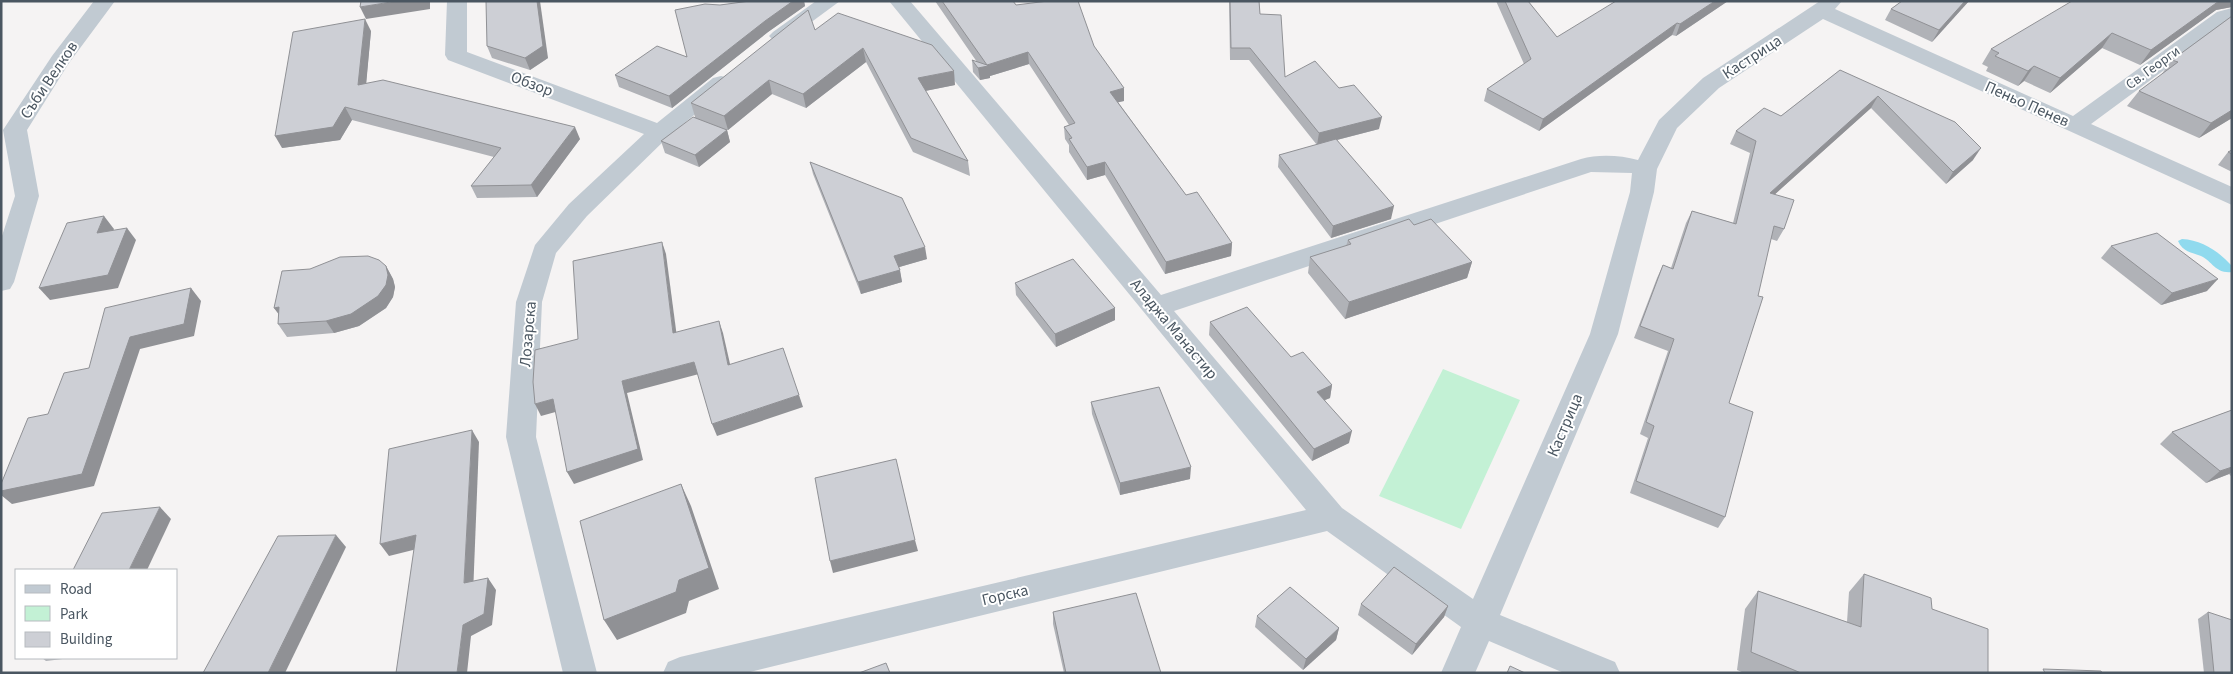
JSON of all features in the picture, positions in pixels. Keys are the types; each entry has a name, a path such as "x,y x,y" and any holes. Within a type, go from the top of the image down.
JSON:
{"street":[{"name":"Съби Велков","path":"1,282 27,196 15,130 60,61 105,1"},
{"name":"Обзор","path":"457,1 456,55 660,132"},
{"path":"760,51 830,1"},
{"name":"Аладжа Манастир","path":"899,1 1331,516 1480,622 1603,673"},
{"name":"Пеньо Пенев","path":"1827,6 2075,125 2232,197"},
{"name":"Кастрица","path":"1458,673 1604,334 1642,192 1644,169 1667,125 1711,83 1827,6"},
{"name":"Св. Георги","path":"2075,125 2224,16 2232,14"},
{"name":"Лозарска","path":"580,673 521,437 529,302 544,251 578,210 660,132 737,70"},
{"path":"1155,307 1589,164 1625,164 1644,169"},
{"name":"Горска","path":"680,673 1331,516"}],"green space":[{"path":"1443,369 1520,400 1461,529 1379,496"}],"water":[{"path":"2182,239 2203,244 2215,251 2231,265 2232,272 2222,271 2205,258 2185,250 2178,241"}],"building":[{"path":"361,1 397,1 360,7"},
{"path":"486,1 537,1 543,46 525,58 487,46"},
{"path":"750,1 793,1 669,96 615,75 657,46 687,57 675,10 705,4 720,5"},
{"path":"942,1 1013,1 1016,5 1048,1 1078,1 1094,46 1124,88 1110,92 1186,195 1197,192 1232,243 1166,262 1105,162 1087,167 1069,139 1072,138 1064,127 1075,123 1028,52 987,65"},
{"path":"1230,1 1259,1 1260,14 1281,15 1285,77 1315,61 1339,88 1354,85 1382,117 1319,133 1250,48 1231,48"},
{"path":"1505,1 1528,1 1557,37 1616,1 1715,1 1680,24 1677,23 1543,119 1487,89 1531,59"},
{"path":"1902,1 1965,1 1939,30 1891,9"},
{"path":"2072,1 2219,1 2151,50 2112,33 2060,78 2034,66 2028,71 1995,56 1999,53 1991,49"},
{"path":"808,10 815,30 838,13 932,45 954,71 918,78 968,161 911,138 863,48 803,94 769,80 724,116 691,103"},
{"path":"2232,16 2232,110 2211,123 2139,91 2178,62 2172,60"},
{"path":"365,19 358,85 383,80 575,127 531,185 471,186 501,148 345,107 333,127 275,136 293,32"},
{"path":"972,60 987,65 978,68"},
{"path":"1840,70 1955,122 1981,148 1953,172 1878,96 1770,193 1794,200 1784,229 1774,226 1758,296 1763,297 1729,403 1753,412 1725,517 1636,481 1654,426 1646,422 1674,339 1640,326 1663,265 1673,269 1692,211 1736,224 1756,141 1736,131 1764,108 1781,116"},
{"path":"693,117 727,130 695,155 661,141"},
{"path":"1336,139 1394,206 1333,226 1279,155"},
{"path":"810,162 902,198 925,247 894,256 900,270 858,282"},
{"path":"104,216 97,233 127,228 108,275 39,288 67,223"},
{"path":"1409,219 1414,225 1431,219 1472,262 1349,302 1310,257 1351,244 1348,240"},
{"path":"2157,233 2218,279 2172,293 2111,246"},
{"path":"662,242 673,333 719,321 728,365 783,348 799,395 712,424 694,362 622,381 638,449 567,472 553,399 535,404 533,382 535,350 578,339 573,261"},
{"path":"368,256 379,260 386,266 388,275 386,285 378,296 351,314 326,321 278,324 279,307 274,308 282,271 310,269 340,257"},
{"path":"1073,259 1115,308 1055,334 1015,283"},
{"path":"191,288 184,324 130,337 82,474 1,491 1,484 28,418 48,414 64,373 89,368 105,308"},
{"path":"1247,307 1291,357 1303,352 1332,385 1317,392 1352,431 1314,449 1210,322"},
{"path":"1159,387 1191,467 1120,483 1091,402"},
{"path":"2232,410 2232,467 2220,471 2172,432"},
{"path":"472,430 464,583 488,578 484,614 463,625 457,673 396,673 416,535 380,544 389,449"},
{"path":"896,459 915,540 830,561 815,478"},
{"path":"681,484 709,568 679,580 676,592 604,620 580,521"},
{"path":"160,507 129,569 74,569 102,513"},
{"path":"336,535 268,673 203,673 278,536"},
{"path":"1394,567 1448,606 1416,644 1361,604"},
{"path":"1864,574 1931,598 1932,609 1988,629 1988,673 1801,673 1751,652 1758,591 1861,627"},
{"path":"1290,587 1339,628 1306,659 1257,616"},
{"path":"1136,593 1161,673 1066,673 1053,612"},
{"path":"2208,612 2232,620 2232,673 2214,673"},
{"path":"886,663 890,673 859,673"},
{"path":"1510,666 1525,673 1507,673"},
{"path":"2043,669 2101,671 2102,673 2045,673"}]}
